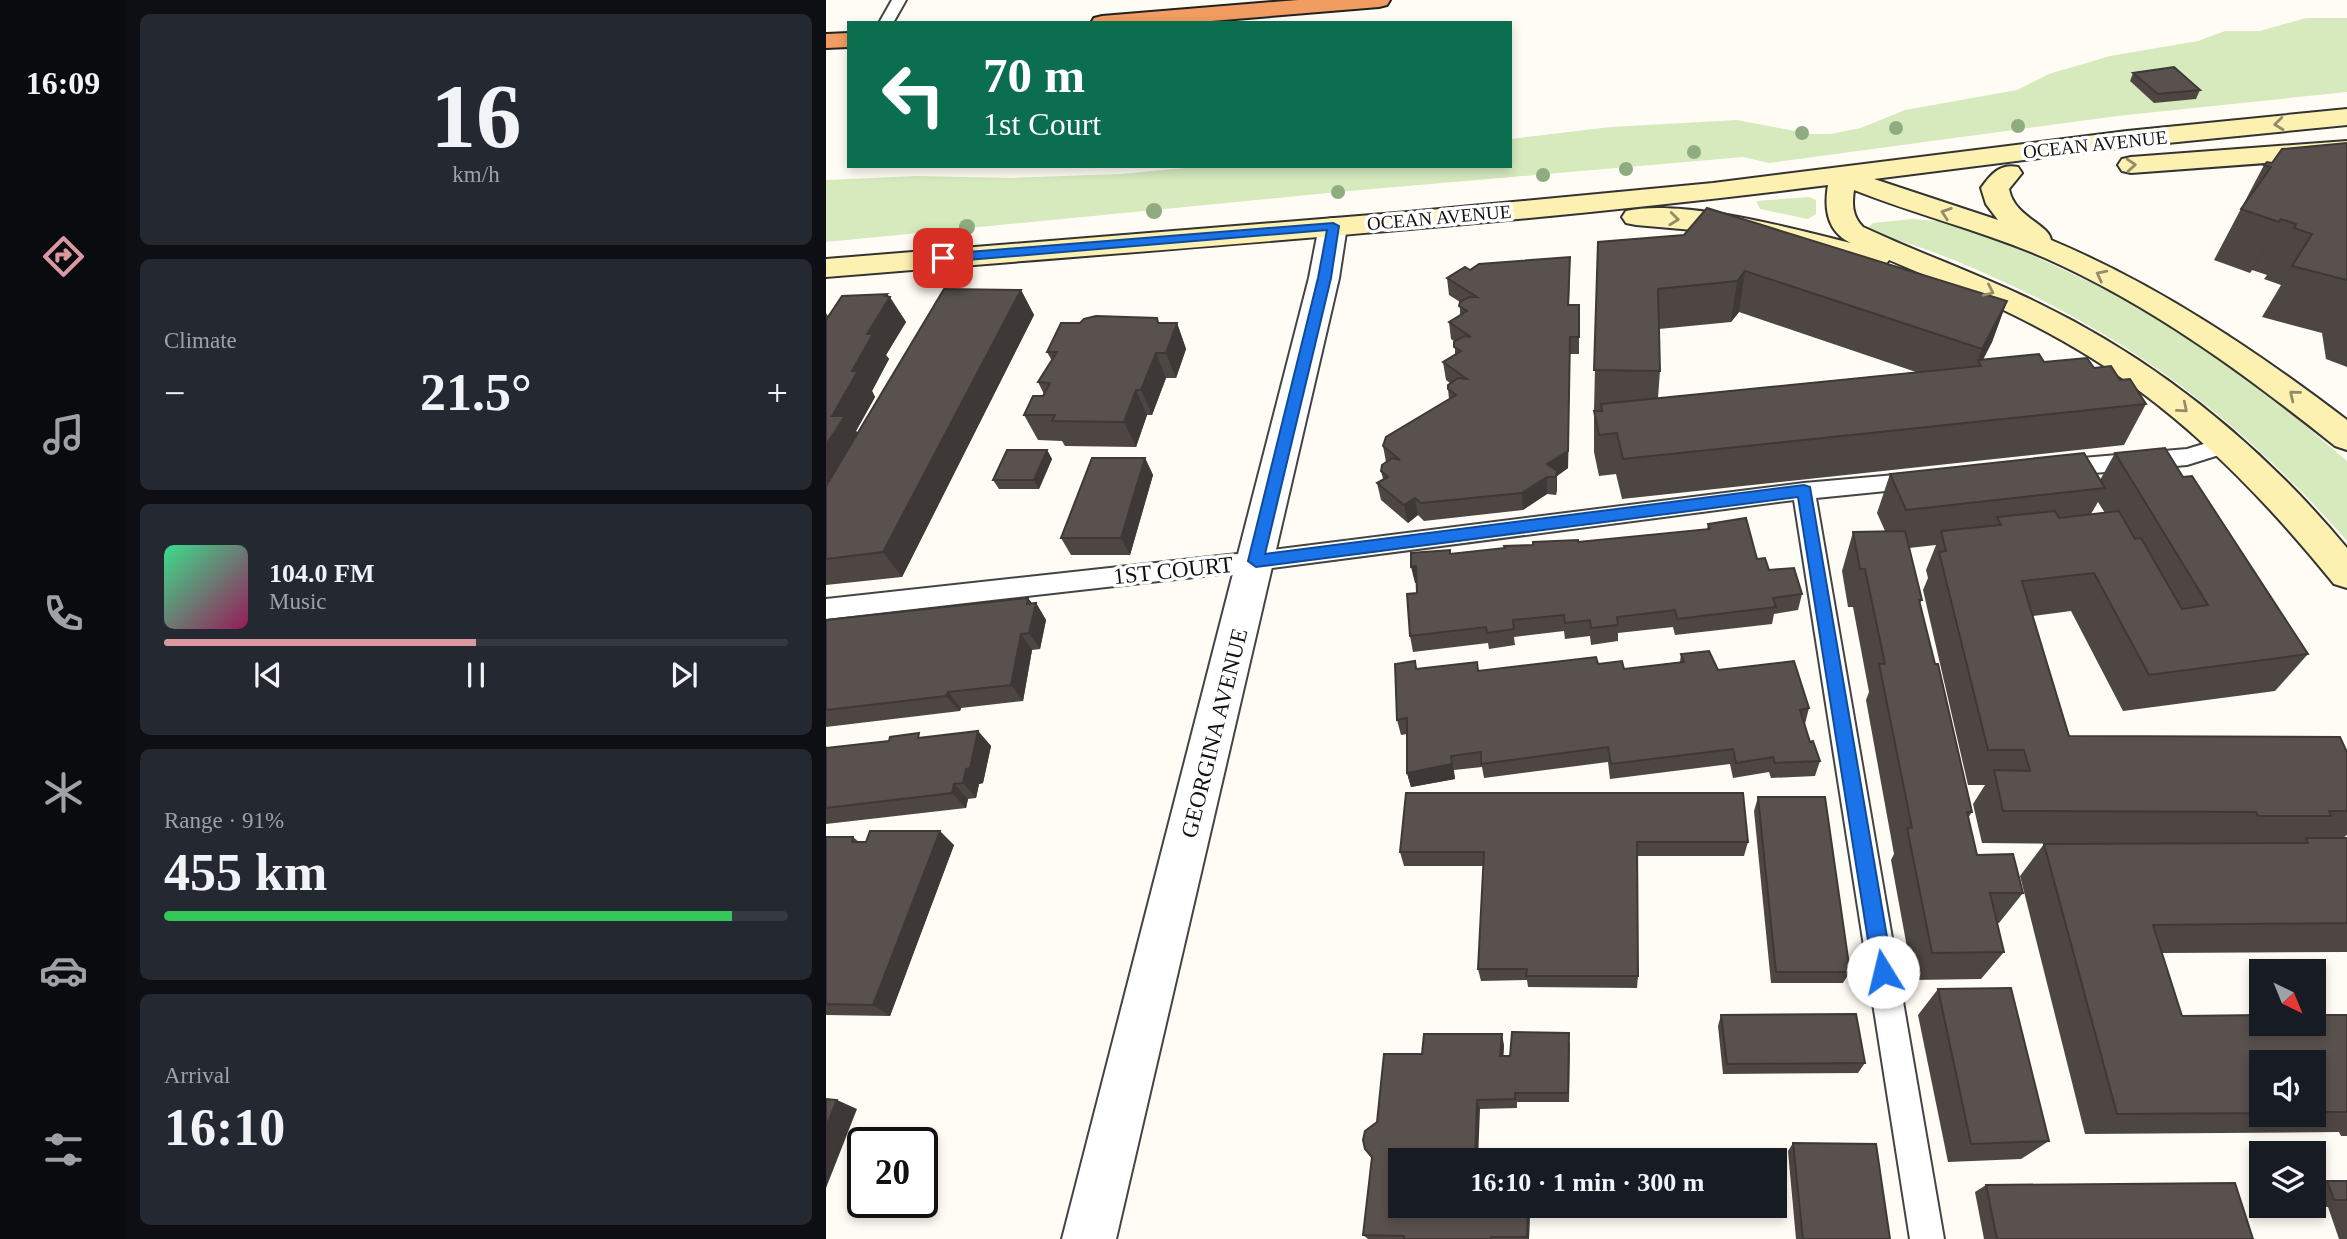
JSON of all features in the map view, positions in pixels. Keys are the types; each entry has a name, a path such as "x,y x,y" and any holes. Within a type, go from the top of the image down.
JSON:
{"highway":[{"path":"1126,21 1379,0"},
{"path":"826,41 847,40"}],"main road":[{"name":"OCEAN AVENUE","path":"826,268 1533,209 1843,176 2113,141 2347,117"},
{"name":"OCEAN AVENUE","path":"1843,176 1944,178 2347,149"},
{"path":"2009,173 1996,188 1997,202 2007,215 2056,252"},
{"path":"2347,438 2274,379 2208,335 2133,291 2056,252 1893,197 1843,176 1838,208 1842,223 1853,233 2032,311 2095,347 2165,393 2227,445 2310,526 2347,574"},
{"path":"1533,209 1591,218 1650,217 1715,223 1800,238 1887,260 1926,265"}],"street":[{"name":"GEORGINA AVENUE","path":"1089,1239 1256,561 1324,278 1333,226"}],"lane":[{"path":"887,21 899,0"},
{"path":"2037,470 2188,457 2227,445"},
{"name":"1ST COURT","path":"826,608 1256,561 1804,491 1941,478"},
{"path":"1804,491 1927,1239"}],"green space":[{"path":"2306,18 2347,18 2347,92 2117,116 1769,163 1743,157 1338,192 826,242 826,180 916,176 1011,178 1121,174 1185,168 1512,168 1512,139 1611,127 1737,120 1810,134 1830,134 1861,128 1905,110 2017,90 2049,74 2110,56 2198,41 2225,31 2260,31"},
{"path":"1809,197 1816,200 1816,214 1808,219 1760,209 1756,201"},
{"path":"1912,219 1950,222 2002,241 2126,299 2248,377 2347,461 2347,541 2274,464 2236,430 2155,368 2112,340 2067,313 1994,277 1866,229 1873,223"}],"building":[{"path":"2174,67 2200,90 2158,94 2133,73"},
{"path":"2347,143 2347,280 2292,266 2312,234 2294,228 2296,224 2281,219 2279,222 2241,209 2271,167 2264,165 2267,162 2272,163 2282,149"},
{"path":"1707,208 2007,301 1982,349 1745,271 1737,281 1658,289 1660,371 1594,370 1598,242 1684,235"},
{"path":"1570,257 1568,305 1579,305 1579,337 1570,337 1568,451 1547,464 1557,471 1556,477 1547,477 1522,493 1421,503 1415,498 1404,505 1377,483 1388,477 1381,471 1382,465 1392,458 1400,460 1383,446 1386,437 1456,395 1448,389 1448,385 1458,378 1467,379 1443,362 1461,351 1454,347 1454,342 1464,336 1471,337 1449,322 1467,311 1459,306 1460,302 1469,297 1477,297 1447,278 1465,267 1470,270 1479,264"},
{"path":"944,289 1021,290 883,552 826,559 826,486"},
{"path":"887,294 885,296 890,297 867,334 873,334 852,371 858,371 832,416 845,416 826,445 826,320 842,296"},
{"path":"1096,316 1157,318 1158,323 1177,323 1166,353 1156,353 1141,390 1136,390 1124,422 1052,421 1055,415 1024,415 1033,396 1043,396 1050,383 1038,382 1057,352 1047,352 1061,323 1080,323"},
{"path":"2039,354 2044,362 2087,358 2094,368 2111,366 2120,380 2130,379 2146,404 1623,459 1617,433 1599,435 1594,411 1602,411 1601,404 1981,366 1978,360"},
{"path":"2165,448 2183,477 2192,476 2308,654 2149,675 2094,573 2022,581 2069,736 2340,737 2347,752 2347,811 2329,811 2331,816 2258,816 2256,812 2003,811 1994,770 2030,771 2024,750 1988,750 1939,552 1946,551 1941,531 2001,525 1997,517 2055,511 2059,518 2119,511 2135,539 2141,538 2182,609 2208,605 2115,453"},
{"path":"1007,450 1047,450 1034,480 993,480"},
{"path":"2084,453 2105,488 1906,510 1890,474"},
{"path":"1092,458 1145,458 1121,538 1061,538"},
{"path":"1746,518 1757,559 1765,558 1769,570 1794,568 1802,594 1773,598 1776,607 1677,619 1675,610 1617,617 1618,625 1591,628 1590,620 1565,623 1564,615 1513,620 1514,629 1487,633 1486,627 1410,636 1407,594 1417,593 1416,566 1411,567 1411,553 1450,550 1450,554 1505,548 1504,546 1533,545 1533,542 1578,542 1710,529 1708,524"},
{"path":"1905,531 1922,600 1919,600 1935,664 1938,664 1972,812 1967,812 1977,855 2013,854 2023,893 1990,893 2004,952 1932,953 1907,828 1912,828 1879,664 1885,664 1865,569 1860,569 1853,532"},
{"path":"1028,598 1027,604 1036,603 1029,633 1021,634 1011,685 948,692 946,696 826,710 826,620"},
{"path":"1709,651 1718,670 1794,661 1809,708 1800,710 1810,742 1813,741 1820,761 1775,763 1773,757 1736,763 1733,749 1611,764 1608,747 1481,764 1481,752 1451,756 1452,764 1407,773 1407,718 1397,720 1395,664 1415,661 1416,669 1477,662 1478,671 1596,657 1598,664 1622,661 1624,669 1684,662 1681,654"},
{"path":"978,731 970,768 966,769 963,783 954,784 952,793 826,808 826,748 889,741 890,737 919,733 918,738"},
{"path":"1406,793 1743,793 1748,842 1637,842 1638,976 1526,976 1527,969 1478,969 1484,852 1400,852"},
{"path":"1758,797 1825,797 1850,972 1776,972"},
{"path":"870,831 940,831 873,1005 826,1004 826,837 853,837 852,842 866,842"},
{"path":"2306,838 2347,838 2347,923 2153,925 2182,1016 2249,1015 2249,1036 2326,1036 2326,1015 2347,1015 2347,1112 2326,1112 2326,1050 2249,1050 2249,1113 2117,1114 2044,844 2308,843"},
{"path":"2011,988 2049,1141 1971,1144 1938,989"},
{"path":"1856,1014 1865,1063 1727,1064 1721,1015"},
{"path":"1512,1032 1569,1033 1568,1093 1515,1093 1515,1099 1477,1100 1475,1148 1388,1148 1388,1218 1528,1218 1527,1237 1404,1239 1404,1236 1363,1235 1372,1157 1365,1149 1363,1140 1365,1131 1377,1122 1384,1054 1422,1054 1424,1034 1502,1034 1500,1056 1510,1056"},
{"path":"826,1099 837,1100 826,1127"},
{"path":"1793,1143 1876,1144 1890,1239 1803,1239"},
{"path":"2327,1181 2347,1181 2347,1200 2334,1200"},
{"path":"2235,1183 2253,1239 1997,1239 1986,1185"}],"route":[{"path":"943,258 1333,226 1324,278 1256,561 1804,491 1883,972"}]}
